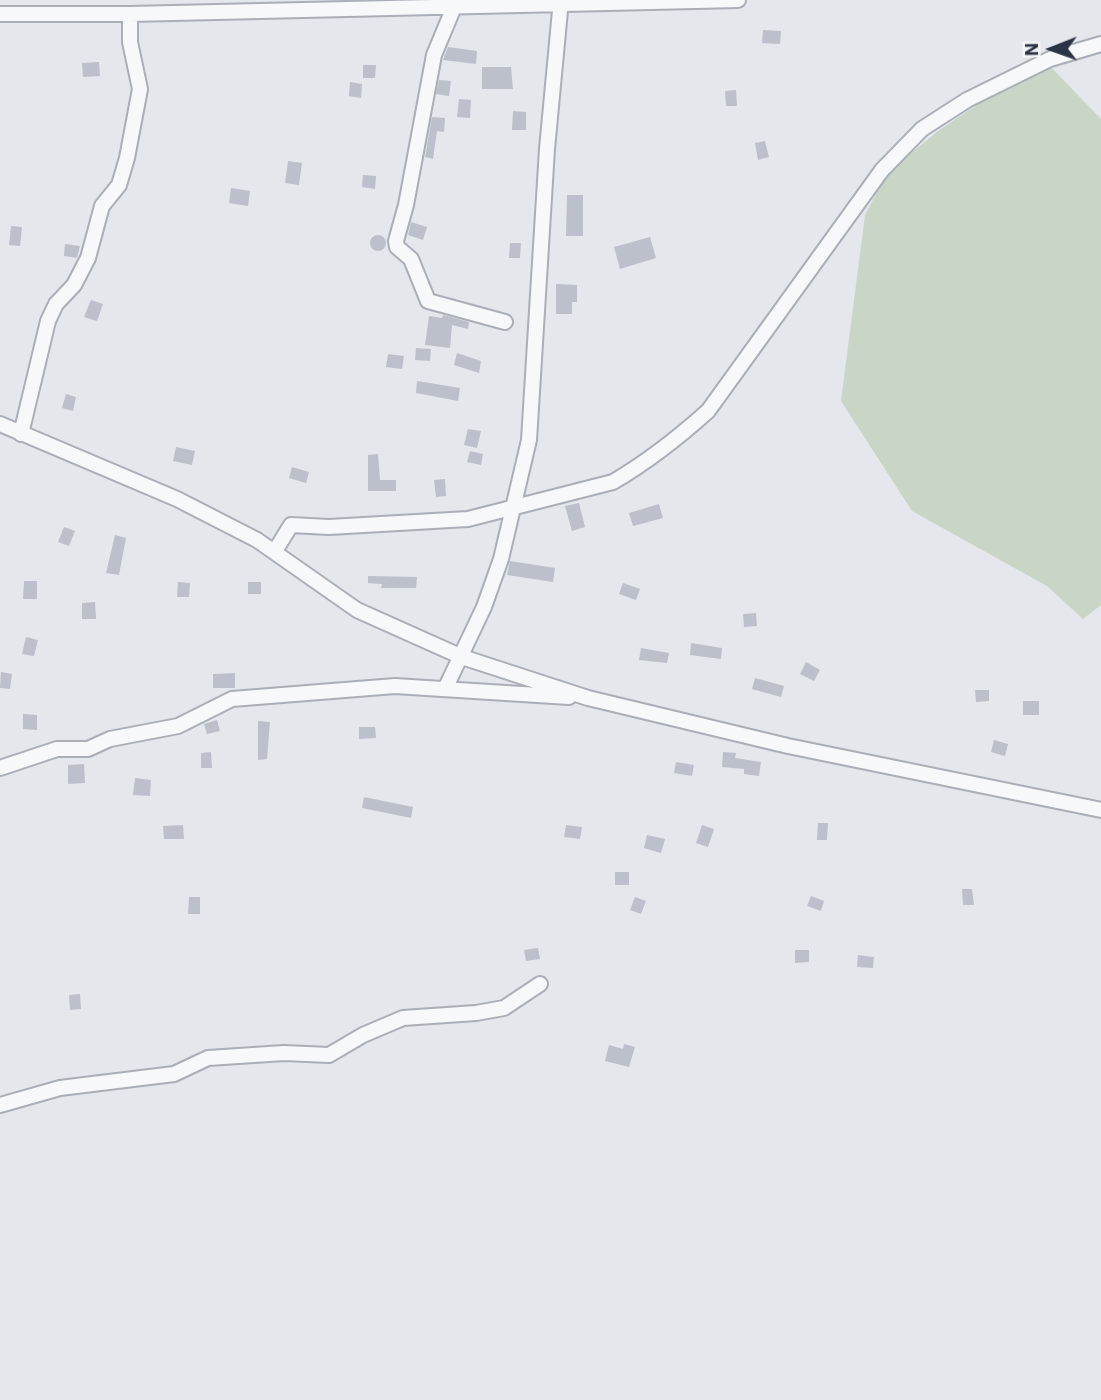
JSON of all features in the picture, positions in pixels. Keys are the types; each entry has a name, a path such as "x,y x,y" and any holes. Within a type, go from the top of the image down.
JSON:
{"street":[{"path":"0,14 130,14 455,3 738,0"},
{"path":"446,687 462,657 501,559 529,440 547,149 561,1"},
{"path":"455,3 434,54 406,205 396,241 397,247 411,259 428,301 505,322"},
{"path":"21,434 48,321 57,304 74,285 88,258 102,206 119,185 127,158 140,89 130,42 130,14"},
{"path":"275,551 291,526 468,519 613,482 678,438 708,411 882,170 922,129 967,100 1050,59 1101,44"},
{"path":"0,424 177,499 275,551 357,610 462,657 588,698 788,746 1101,810"},
{"path":"0,768 57,749 88,749 110,739 178,726 232,699 346,688 446,687 588,698"},
{"path":"0,1105 60,1088 174,1074 208,1058 284,1053 329,1055 363,1035 403,1018 476,1013 504,1008 540,984"}],"green space":[{"path":"1050,66 1101,119 1101,605 1083,619 1047,586 912,511 841,401 865,215 887,173 938,131 1005,86"}],"building":[{"path":"763,30 781,31 780,44 762,43"},
{"path":"448,47 477,51 476,64 443,60"},
{"path":"99,62 100,76 83,77 82,63"},
{"path":"363,65 376,65 375,78 363,78"},
{"path":"482,67 511,67 513,89 482,89"},
{"path":"439,80 451,81 449,96 436,94"},
{"path":"350,82 362,84 361,98 349,96"},
{"path":"736,90 737,106 726,106 725,91"},
{"path":"459,99 471,100 470,118 457,117"},
{"path":"513,111 526,112 526,130 512,130"},
{"path":"432,117 445,118 444,132 437,131 433,159 425,157"},
{"path":"765,141 769,157 758,160 755,143"},
{"path":"288,161 302,163 299,185 285,183"},
{"path":"363,175 376,176 375,189 362,187"},
{"path":"231,188 250,191 248,206 229,203"},
{"path":"567,195 583,195 583,236 566,236"},
{"path":"411,222 427,227 423,240 408,235"},
{"path":"11,226 22,227 20,246 9,245"},
{"path":"375,235 381,235 386,243 384,249 375,251 370,246 370,240"},
{"path":"650,237 656,258 620,269 614,247"},
{"path":"510,243 521,243 520,258 509,258"},
{"path":"65,244 80,246 77,258 64,256"},
{"path":"556,284 577,285 577,302 572,302 572,314 556,314"},
{"path":"91,300 103,304 97,321 84,317"},
{"path":"443,315 469,322 468,329 452,325 450,348 425,345 429,316 442,318"},
{"path":"416,348 431,349 430,361 415,360"},
{"path":"457,353 481,361 479,373 454,365"},
{"path":"388,354 404,356 402,369 386,367"},
{"path":"417,381 460,388 458,401 416,393"},
{"path":"66,394 76,397 73,411 62,408"},
{"path":"468,429 481,431 477,448 464,445"},
{"path":"176,447 195,451 192,465 173,461"},
{"path":"470,451 483,454 481,465 467,462"},
{"path":"378,454 380,480 396,480 396,491 368,491 368,455"},
{"path":"292,467 309,472 306,483 289,478"},
{"path":"445,479 446,496 436,497 434,480"},
{"path":"579,503 585,527 572,531 565,506"},
{"path":"659,504 663,518 633,526 629,513"},
{"path":"64,527 75,531 69,546 58,542"},
{"path":"115,535 126,538 119,575 106,573"},
{"path":"510,561 555,568 553,582 507,575"},
{"path":"368,576 417,577 416,588 381,588 382,584 368,583"},
{"path":"24,581 37,581 37,599 23,599"},
{"path":"178,582 190,583 189,597 177,597"},
{"path":"248,582 261,582 261,594 248,594"},
{"path":"623,583 640,589 636,600 619,594"},
{"path":"95,602 96,619 82,619 82,603"},
{"path":"756,613 757,626 744,627 743,614"},
{"path":"26,637 38,640 34,656 22,654"},
{"path":"691,643 722,648 721,659 690,655"},
{"path":"641,648 669,653 667,663 639,660"},
{"path":"806,662 820,670 814,681 800,674"},
{"path":"1,672 12,674 10,689 0,688"},
{"path":"235,673 235,688 213,688 213,674"},
{"path":"755,678 784,686 781,697 752,689"},
{"path":"975,690 989,690 989,701 976,702"},
{"path":"1023,701 1039,701 1039,715 1023,715"},
{"path":"23,714 37,715 37,730 23,729"},
{"path":"217,720 220,731 207,734 204,724"},
{"path":"258,721 270,722 267,759 258,760"},
{"path":"359,727 375,727 376,738 359,739"},
{"path":"994,740 1008,744 1005,756 991,752"},
{"path":"211,752 212,768 201,768 201,753"},
{"path":"723,752 736,753 735,758 761,762 759,776 744,774 744,769 722,767"},
{"path":"676,762 694,765 692,776 674,773"},
{"path":"84,764 85,783 68,784 68,765"},
{"path":"135,778 151,780 150,796 133,795"},
{"path":"364,797 413,807 411,818 362,808"},
{"path":"818,823 828,823 827,840 817,840"},
{"path":"183,825 184,839 164,839 163,826"},
{"path":"566,825 582,827 580,839 564,837"},
{"path":"702,825 714,829 708,847 696,843"},
{"path":"647,835 665,839 661,853 644,848"},
{"path":"615,872 629,872 629,885 615,885"},
{"path":"962,889 972,889 974,905 963,905"},
{"path":"811,896 824,901 821,911 807,906"},
{"path":"189,897 200,897 200,914 188,914"},
{"path":"635,897 646,901 641,914 630,910"},
{"path":"538,948 540,959 526,961 524,950"},
{"path":"795,950 809,950 809,962 795,963"},
{"path":"858,955 874,957 873,968 857,967"},
{"path":"80,994 81,1009 70,1010 69,995"},
{"path":"624,1044 635,1047 629,1067 605,1061 609,1045 623,1049"}]}
